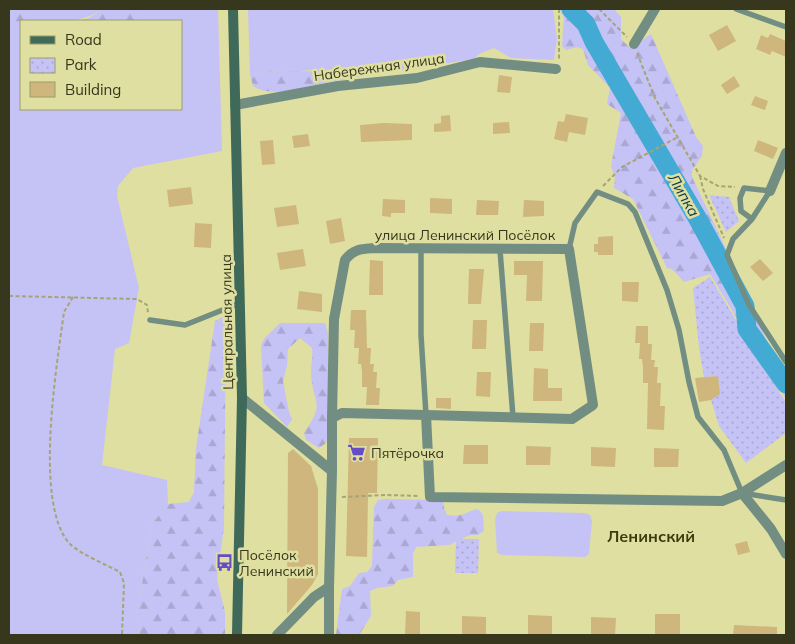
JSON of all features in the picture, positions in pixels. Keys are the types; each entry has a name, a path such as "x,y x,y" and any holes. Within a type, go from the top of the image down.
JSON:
{"main road":[{"name":"Центральная улица","path":"233,9 242,398 237,635"}],"street":[{"path":"634,44 655,9"},
{"name":"Набережная улица","path":"235,105 338,86 417,78 480,62 556,68"},
{"path":"770,191 786,153"},
{"name":"улица Ленинский Посёлок","path":"328,635 332,471 332,418 334,319 346,260 356,250 569,249 593,405 572,418 342,413 332,418"},
{"path":"242,398 332,471"},
{"path":"426,415 430,497 722,501 742,493 786,465"},
{"path":"742,493 771,528 786,554"},
{"path":"277,635 314,597 329,587"}],"lane":[{"path":"736,9 786,27"},
{"path":"752,219 741,211 740,198 744,188 770,191 752,219 734,239 727,256 749,305 786,362"},
{"path":"569,249 575,223 596,192 628,204 635,212 667,290 679,330 688,382 698,417 724,450 742,493 786,500"},
{"path":"421,249 422,335 426,415"},
{"path":"500,250 514,417"},
{"path":"150,320 185,325 240,302"}],"path":[{"path":"556,68 560,44 558,9"},
{"path":"599,9 634,44 655,98 700,176 703,189 723,232 727,256"},
{"path":"596,192 622,166 678,137"},
{"path":"700,176 718,186 744,188"},
{"path":"9,296 137,299 146,305 150,320"},
{"path":"73,297 64,312 50,418 56,522 71,545 120,572 124,583 122,635"},
{"path":"338,497 364,498 386,495 430,497"}],"green space":[{"path":"9,9 24,9 30,17 28,20 20,20 20,28 9,28"},
{"path":"24,9 103,9 85,18 76,20 28,20 30,17"},
{"path":"103,9 140,9 138,15 141,20 82,20 89,18"},
{"path":"140,9 218,9 222,151 133,168 118,186 117,196 139,288 129,343 115,349 102,465 167,480 168,504 152,524 137,614 139,635 9,635 9,28 20,28 20,110 182,110 182,20 140,20 138,15"},
{"path":"248,9 553,9 557,39 554,60 511,58 494,48 479,54 474,59 329,82 324,72 309,70 293,73 277,70 250,74"},
{"path":"559,9 614,9 621,17 621,39 629,47 636,46 651,34 696,137 703,146 702,156 692,170 692,177 759,318 766,340 786,368 786,399 710,274 684,282 672,269 667,268 633,199 614,188 615,177 611,166 621,113 607,104 610,88 588,65 583,49 577,47 566,50 562,46 564,17"},
{"path":"277,70 325,72 329,82 280,92 261,90 253,86 250,74"},
{"path":"709,195 729,197 739,221 726,232"},
{"path":"710,277 786,403 786,433 746,463 719,426 711,400 718,376 704,377 693,288"},
{"path":"226,315 224,527 217,579 225,612 225,635 139,635 137,614 152,524 168,504 189,502 194,492 196,448 215,321"},
{"path":"280,323 325,323 328,333 329,428 326,443 319,448 306,440 304,433 317,408 311,372 312,348 300,338 288,349 287,366 283,381 292,419 287,427 264,403 261,346 264,339"},
{"path":"378,500 443,500 447,515 452,516 478,509 483,515 484,531 449,545 416,547 413,554 413,577 398,580 393,586 370,591 371,616 359,635 336,635 342,589 350,586 359,573 367,572 372,566 374,507"},
{"path":"502,511 585,513 590,515 592,521 589,554 585,557 502,555 497,553 495,519 497,513"},
{"path":"456,539 479,539 478,573 455,573"}],"building":[{"path":"727,25 736,41 718,51 709,35"},
{"path":"770,34 786,41 786,57 772,51 770,55 756,49 761,35 768,38"},
{"path":"499,75 512,77 510,93 497,92"},
{"path":"734,76 740,86 727,94 721,85"},
{"path":"755,96 768,101 765,110 751,105"},
{"path":"566,114 588,118 585,135 569,132 567,142 554,139 558,121 564,122"},
{"path":"450,115 451,131 434,132 434,124 441,123 441,116"},
{"path":"509,122 510,133 493,134 493,123"},
{"path":"384,123 412,124 412,140 361,142 360,125"},
{"path":"308,134 310,146 294,148 292,136"},
{"path":"273,140 275,164 262,165 260,141"},
{"path":"758,140 778,148 773,159 754,151"},
{"path":"191,187 193,204 169,207 167,190"},
{"path":"430,198 452,199 452,214 430,213"},
{"path":"383,199 405,200 405,213 391,213 391,217 382,216"},
{"path":"477,200 499,201 498,215 476,215"},
{"path":"524,200 544,201 544,216 523,217"},
{"path":"296,205 299,224 277,227 274,208"},
{"path":"341,218 345,241 330,244 326,221"},
{"path":"195,223 212,224 211,248 194,247"},
{"path":"613,236 613,255 598,255 598,252 594,252 594,244 598,244 598,237"},
{"path":"303,249 306,266 280,270 277,253"},
{"path":"760,259 773,273 763,281 750,267"},
{"path":"370,260 383,261 383,295 369,295"},
{"path":"514,261 543,261 542,301 526,301 527,275 514,275"},
{"path":"469,269 484,269 481,304 468,304"},
{"path":"622,282 639,282 638,302 622,301"},
{"path":"299,291 322,294 322,312 297,309"},
{"path":"351,310 366,310 367,348 371,348 370,364 374,364 373,372 377,372 376,388 380,388 379,405 366,405 367,387 362,387 361,364 358,364 359,348 354,348 355,330 350,330"},
{"path":"473,320 487,320 486,349 472,349"},
{"path":"530,323 544,323 543,351 529,351"},
{"path":"636,326 648,326 648,344 652,344 651,360 655,360 654,367 658,367 657,383 661,383 660,406 665,406 664,430 647,429 648,383 643,383 642,359 639,359 640,343 635,343"},
{"path":"534,368 548,369 548,388 562,388 562,401 533,401"},
{"path":"477,372 491,372 490,397 476,396"},
{"path":"718,376 720,394 711,400 699,402 695,378"},
{"path":"436,398 451,398 451,409 436,408"},
{"path":"349,438 378,438 377,493 368,493 367,557 346,556"},
{"path":"464,445 488,445 488,464 463,464"},
{"path":"526,446 551,447 550,465 526,465"},
{"path":"591,447 616,448 615,467 591,466"},
{"path":"654,448 679,449 678,467 654,467"},
{"path":"293,449 311,466 318,489 318,574 312,585 287,614 288,453"},
{"path":"747,541 750,552 738,555 735,544"},
{"path":"406,611 420,612 420,635 405,635"},
{"path":"655,614 680,614 680,635 655,635"},
{"path":"528,615 552,616 552,634 528,634"},
{"path":"462,616 486,617 486,635 462,635"},
{"path":"591,617 616,618 615,635 591,635"},
{"path":"734,625 777,627 777,635 733,635"}],"waterway":[{"name":"Липка","path":"571,9 586,24 594,42 699,221 745,306 747,329 786,384"}],"place":[{"name":"Пятёрочка","path":"357,453"},
{"name":"Посёлок Ленинский","path":"225,563"}],"district":[{"name":"Ленинский","path":"651,536"}]}
